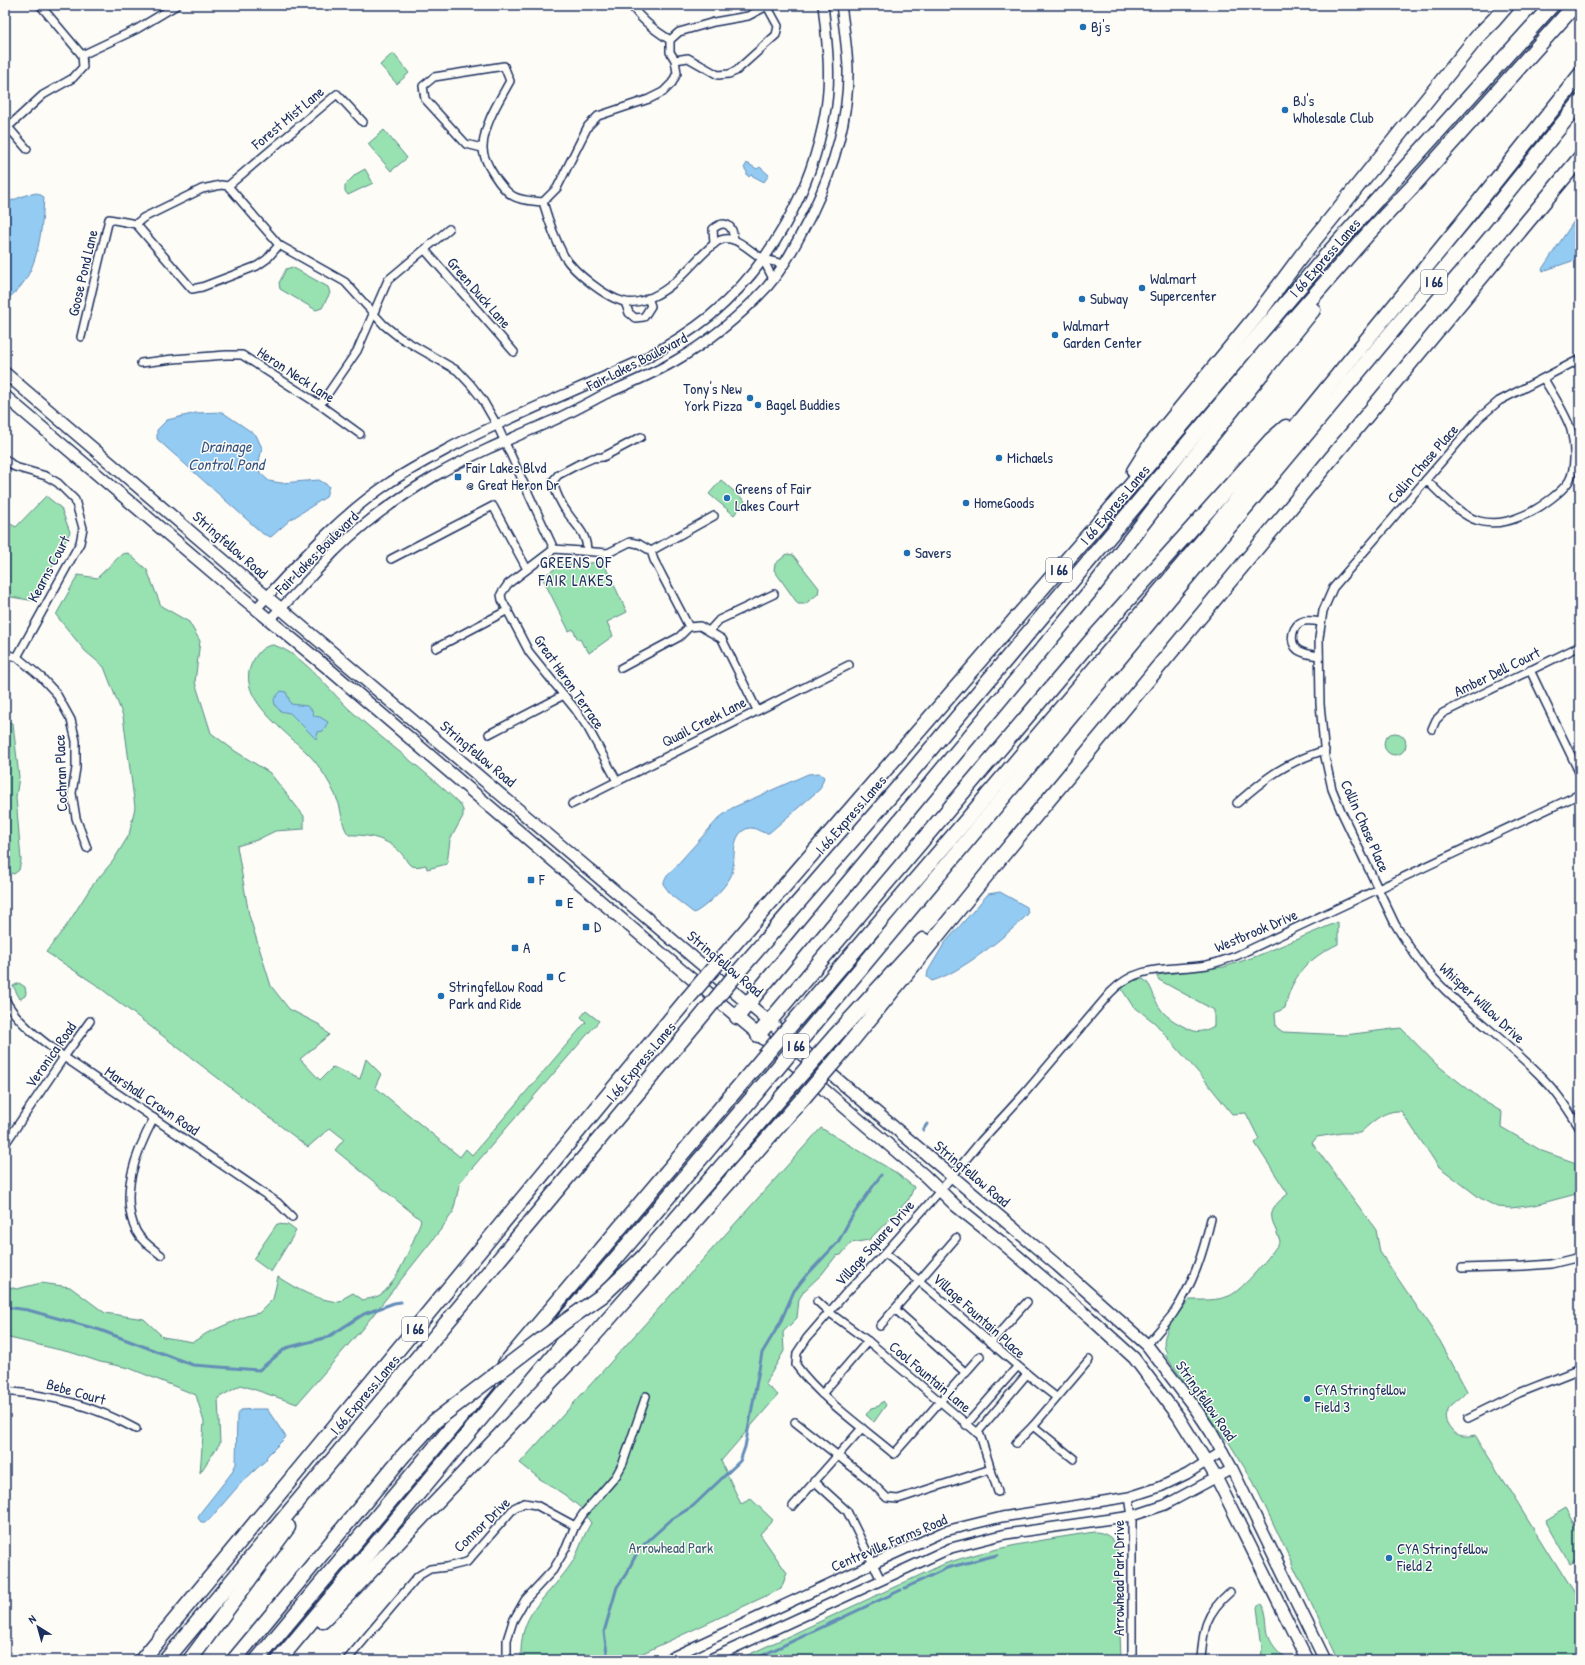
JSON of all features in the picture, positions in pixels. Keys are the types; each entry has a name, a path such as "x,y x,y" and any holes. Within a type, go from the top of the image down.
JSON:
{"highway":[{"path":"1479,34 1496,5"},
{"path":"1104,517 1149,447 1258,314 1302,255 1479,34 1507,5"},
{"name":"I 66","path":"142,1660 722,958 1104,517 1325,257 1552,5"},
{"name":"I 66 Express Lanes","path":"166,1660 738,972 913,770 1267,349 1367,235 1575,5"},
{"path":"257,1660 802,1011 976,810 1208,534 1313,403 1467,217 1580,74"},
{"name":"I 66","path":"279,1660 816,1022 1470,238 1580,102"},
{"path":"285,1660 582,1350 805,1096 1580,158"},
{"path":"737,1017 1091,590 1184,470 1334,286 1367,235"},
{"path":"758,1035 1095,636 1271,440 1313,403"},
{"path":"234,1660 402,1457 436,1421 566,1321 603,1295 642,1258 880,985 1001,857"},
{"path":"190,1660 375,1409"}],"main road":[{"name":"Stringfellow Road","path":"5,373 1057,1265 1147,1345 1197,1411 1222,1451 1324,1660"},
{"name":"Stringfellow Road","path":"5,396 924,1175 940,1191 1134,1358 1178,1416 1216,1477 1307,1660"}],"street":[{"path":"27,149 7,126 43,95 72,78 83,67 82,56 40,5"},
{"path":"82,56 136,29 177,5"},
{"path":"630,5 651,28 670,40"},
{"path":"543,202 557,188 588,126 598,116 648,99 662,92 672,83 676,73 675,60 670,52 670,40 679,32 714,22 748,16 768,5 778,26 776,36 736,71 729,74 718,75 688,58 675,60"},
{"name":"Fair Lakes Boulevard","path":"256,609 326,535 389,483 424,461 497,424 642,360 667,346 711,315 742,285 763,259 789,217 808,176 826,114 828,47 823,5"},
{"name":"Fair Lakes Boulevard","path":"269,620 336,550 399,498 465,460 555,420 645,377 694,350 750,304 773,279 784,264 823,190 833,158 843,117 848,70 847,46 841,5"},
{"path":"482,148 466,144 425,99 423,86 434,77 504,66 510,81 489,120 482,148 489,168 513,196 543,202"},
{"name":"Forest Mist Lane","path":"228,186 337,94 363,122"},
{"path":"278,244 267,259 257,266 202,287 192,289 136,224 143,218 202,189 221,185 228,186 278,244 345,282 384,325 399,337 458,371 482,399 497,424 554,549 588,550 608,553 630,542 639,544 651,551 654,560 690,627"},
{"path":"543,202 565,257 586,280 597,289 625,302 648,298 667,289 717,241 728,238 738,240 763,259 784,264"},
{"name":"Goose Pond Lane","path":"81,337 109,219 136,224"},
{"path":"714,244 713,229 718,225 725,224 731,227 734,233 734,240"},
{"path":"320,405 357,351 388,280 449,229"},
{"name":"Green Duck Lane","path":"425,250 514,352"},
{"path":"763,259 773,279"},
{"path":"625,302 629,313 635,318 644,316 651,306 648,298"},
{"name":"Heron Neck Lane","path":"141,363 180,358 242,355 320,405 360,434"},
{"name":"Collin Chase Place","path":"1379,888 1341,812 1332,789 1325,750 1320,704 1320,622 1326,601 1333,588 1479,418 1500,401 1580,359"},
{"path":"1426,480 1464,514 1477,521 1490,523 1500,524 1514,520 1542,506 1553,497 1568,481 1574,464 1573,447 1571,431 1564,414 1544,379"},
{"path":"588,550 586,541 554,488 553,481 558,475 577,464 593,458 603,457 641,437"},
{"name":"Kearns Court","path":"5,459 15,467 46,476 58,483 75,500 83,528 80,543 17,657"},
{"path":"390,559 493,506 527,569"},
{"path":"651,551 714,516"},
{"name":"Great Heron Terrace","path":"554,549 508,584 501,594 529,652 564,695 588,728 617,781"},
{"path":"710,631 719,620 774,594"},
{"path":"436,648 508,610"},
{"path":"1319,656 1304,653 1296,648 1292,635 1300,623 1309,621 1320,622"},
{"path":"621,668 680,637 690,627 700,626 722,639 758,710"},
{"name":"Amber Dell Court","path":"1432,729 1436,720 1443,713 1580,646"},
{"name":"Cochran Place","path":"5,654 17,657 41,677 56,693 71,720 76,741 76,768 72,793 76,818 87,848"},
{"name":"Quail Creek Lane","path":"572,804 849,665"},
{"path":"1530,670 1580,774"},
{"path":"489,734 564,695"},
{"path":"1237,803 1258,784 1283,767 1299,759 1325,750"},
{"name":"Westbrook Drive","path":"940,1191 981,1140 1024,1094 1120,983 1140,972 1207,965 1222,961 1313,920 1580,794"},
{"name":"Whisper Willow Drive","path":"1379,888 1395,924 1405,942 1424,968 1460,1004 1535,1070 1564,1104 1580,1129"},
{"name":"Marshall Crown Road","path":"5,999 7,1004 21,1021 64,1057 278,1203 292,1217"},
{"name":"Veronica Road","path":"5,1144 90,1021"},
{"path":"154,1118 135,1159 130,1187 130,1209 136,1232 147,1244 161,1255"},
{"name":"Village Square Drive","path":"940,1191 845,1294 807,1338 797,1353 796,1365 803,1376 822,1394 894,1454 940,1402"},
{"path":"1147,1345 1173,1314 1190,1285 1203,1254 1211,1219"},
{"path":"880,1326 956,1238"},
{"name":"Village Fountain Place","path":"884,1253 919,1280 1017,1367 1056,1397"},
{"path":"1462,1268 1551,1264 1580,1257"},
{"name":"Cool Fountain Lane","path":"816,1302 868,1341 966,1425 980,1435 998,1492"},
{"path":"990,1343 1027,1302"},
{"path":"895,1309 966,1373"},
{"path":"822,1394 868,1341"},
{"path":"940,1402 980,1356"},
{"path":"1016,1443 1033,1426 1056,1397 1090,1360"},
{"path":"966,1425 1017,1367"},
{"path":"1468,1418 1519,1393 1580,1369"},
{"path":"977,1433 1027,1374"},
{"name":"Bebe Court","path":"5,1391 38,1394 72,1402 112,1416 136,1429"},
{"path":"508,1660 507,1640 513,1621 525,1600 553,1570 566,1548 575,1526 583,1514 616,1476 623,1463 646,1396"},
{"path":"795,1422 837,1456 870,1480 887,1498 898,1500 914,1493 990,1469"},
{"path":"1033,1426 1074,1460"},
{"path":"793,1506 862,1428"},
{"name":"Centreville Farms Road","path":"666,1660 874,1563 946,1532 1002,1517 1129,1497 1160,1487 1187,1474 1206,1460 1222,1451"},
{"name":"Centreville Farms Road","path":"708,1660 951,1548 1006,1534 1132,1516 1165,1505 1232,1469"},
{"path":"814,1481 846,1511 874,1563 881,1580"},
{"name":"Arrowhead Park Drive","path":"1129,1497 1132,1516 1132,1660"},
{"name":"Connor Drive","path":"347,1660 418,1576 430,1569 467,1562 514,1508 524,1503 536,1505 575,1526"},
{"path":"1201,1660 1207,1621 1216,1604 1230,1592"}],"green space":[{"path":"393,53 409,73 397,84 380,65"},
{"path":"384,130 407,158 391,171 368,144"},
{"path":"365,169 373,183 348,195 345,191 345,185 356,174"},
{"path":"292,267 328,287 330,293 322,308 316,310 280,289 279,283 286,269"},
{"name":"Greens of Fair Lakes Court","path":"721,480 745,501 734,515 709,494"},
{"path":"46,496 61,508 70,532 35,601 5,596 5,521 16,527"},
{"path":"128,553 147,570 161,606 189,622 200,641 195,682 211,733 235,751 270,773 304,816 304,829 275,831 257,840 237,846 249,915 271,986 289,1009 320,1025 329,1035 300,1059 320,1080 333,1067 360,1079 366,1059 381,1074 375,1087 460,1157 466,1149 472,1155 586,1022 581,1017 586,1011 599,1021 460,1182 453,1212 442,1228 362,1329 297,1404 241,1385 218,1398 220,1443 200,1473 204,1422 196,1395 129,1368 100,1362 73,1353 5,1337 5,1286 17,1289 41,1283 70,1287 105,1313 144,1319 163,1337 193,1342 207,1333 246,1316 259,1313 273,1299 278,1277 308,1294 331,1301 340,1302 353,1293 363,1300 378,1296 391,1284 404,1262 421,1220 335,1150 344,1139 330,1128 308,1147 95,984 46,952 67,925 91,887 113,861 129,835 135,807 123,716 104,667 85,651 56,615 78,575 97,578 122,554"},
{"path":"787,554 793,555 819,588 818,594 805,604 798,604 774,570 775,564"},
{"path":"603,562 627,612 607,622 613,636 589,653 580,639 578,640 573,629 569,631 542,577 561,565"},
{"path":"273,645 284,649 304,663 349,709 433,779 460,804 463,810 463,816 450,840 447,864 427,869 426,865 412,866 396,848 384,841 363,835 349,835 344,825 337,799 322,771 310,756 259,705 251,690 248,676 253,661 261,650"},
{"path":"5,720 13,724 19,777 16,797 21,860 19,870 14,874 5,871"},
{"path":"1395,733 1403,736 1406,744 1403,752 1395,755 1387,752 1384,744 1387,736"},
{"path":"1338,922 1338,944 1318,955 1297,977 1292,986 1285,1008 1275,1013 1276,1027 1283,1032 1345,1035 1401,1028 1436,1064 1482,1100 1502,1112 1501,1127 1542,1151 1576,1163 1580,1173 1580,1193 1535,1205 1511,1208 1497,1207 1480,1198 1438,1166 1401,1111 1389,1112 1374,1121 1360,1133 1342,1133 1317,1137 1312,1143 1376,1230 1380,1252 1440,1341 1467,1391 1446,1412 1445,1417 1447,1423 1454,1432 1460,1435 1475,1435 1580,1604 1580,1660 1338,1660 1254,1483 1228,1441 1224,1438 1165,1355 1167,1353 1164,1346 1166,1332 1189,1300 1224,1298 1235,1293 1249,1280 1271,1254 1280,1241 1272,1220 1273,1210 1275,1205 1288,1194 1255,1143 1259,1139 1246,1113 1232,1114 1204,1079 1155,1023 1132,1005 1121,988 1131,981 1143,979 1151,988 1158,1004 1166,1015 1175,1022 1190,1029 1196,1031 1204,1030 1214,1026 1214,1010 1159,980 1156,975 1224,967 1257,956"},
{"path":"19,983 25,987 26,993 25,996 20,999 13,986"},
{"name":"Arrowhead Park","path":"821,1128 895,1172 914,1187 909,1199 869,1240 851,1243 841,1255 836,1256 822,1274 804,1291 799,1299 797,1318 783,1332 784,1351 765,1384 778,1395 721,1461 741,1504 751,1499 773,1520 760,1534 787,1573 781,1589 628,1660 521,1660 521,1643 529,1618 535,1608 560,1579 572,1562 591,1523 581,1508 520,1463"},
{"path":"277,1224 288,1225 296,1231 271,1272 253,1259"},
{"path":"883,1401 886,1405 874,1422 866,1415 871,1408 879,1406"},
{"path":"1565,1508 1580,1535 1580,1558 1570,1564 1545,1520"},
{"path":"1094,1532 1102,1533 1108,1536 1117,1546 1121,1660 737,1660 944,1564 981,1553 1037,1541"},
{"path":"1261,1604 1266,1616 1270,1640 1276,1649 1287,1660 1261,1660 1262,1648 1257,1607"}],"water":[{"path":"747,163 757,169 760,167 769,175 764,182 751,175 749,177 747,175 744,168"},
{"path":"37,193 44,197 42,225 36,254 25,281 16,292 5,300 5,202"},
{"path":"1578,208 1580,211 1580,255 1575,260 1543,271 1542,269 1576,218 1576,209"},
{"name":"Drainage Control Pond","path":"222,412 256,435 262,448 259,462 260,473 269,481 281,483 319,480 329,486 326,497 290,520 271,537 263,534 157,439 157,430 167,420 196,413"},
{"path":"281,691 286,692 291,704 307,706 312,710 314,716 320,717 328,722 323,731 318,732 316,739 290,713 280,711 275,705 274,699"},
{"path":"819,773 824,777 820,789 769,833 749,828 741,833 735,844 733,870 731,876 720,891 709,902 694,913 672,896 663,884 667,876 719,818 732,808 808,774"},
{"path":"1000,892 1027,907 1028,914 996,942 969,962 943,977 932,981 927,977 928,971 944,944 988,894"},
{"path":"267,1409 286,1437 267,1456 266,1460 241,1483 209,1520 201,1522 198,1518 200,1513 230,1475 236,1464 237,1415 241,1410"}],"waterway":[{"path":"923,1130 927,1124"},
{"path":"608,1660 604,1632 617,1587 626,1574 639,1549 672,1519 693,1506 740,1461 745,1447 762,1353 780,1323 794,1291 838,1242 851,1218 881,1175"},
{"path":"5,1307 28,1310 100,1330 193,1365 259,1370 286,1348 328,1337 364,1314 394,1303 401,1302"},
{"path":"905,1588 947,1568 997,1555"},
{"path":"757,1658 901,1590"}],"place":[{"name":"Bj's","path":"1083,27"},
{"name":"BJ's Wholesale Club","path":"1285,110"},
{"name":"Walmart Supercenter","path":"1142,288"},
{"name":"Subway","path":"1082,299"},
{"name":"Walmart Garden Center","path":"1055,335"},
{"name":"Tony's New York Pizza","path":"750,398"},
{"name":"Bagel Buddies","path":"758,405"},
{"name":"Michaels","path":"999,458"},
{"name":"Fair Lakes Blvd @ Great Heron Dr","path":"458,477"},
{"name":"Greens of Fair Lakes Court","path":"727,498"},
{"name":"HomeGoods","path":"966,503"},
{"name":"Savers","path":"907,553"},
{"name":"F","path":"531,880"},
{"name":"E","path":"559,903"},
{"name":"D","path":"586,927"},
{"name":"A","path":"515,948"},
{"name":"C","path":"550,977"},
{"name":"Stringfellow Road Park and Ride","path":"441,996"},
{"name":"CYA Stringfellow Field 3","path":"1307,1399"},
{"name":"CYA Stringfellow Field 2","path":"1389,1558"}],"district":[{"name":"GREENS OF FAIR LAKES","path":"576,571"}]}
